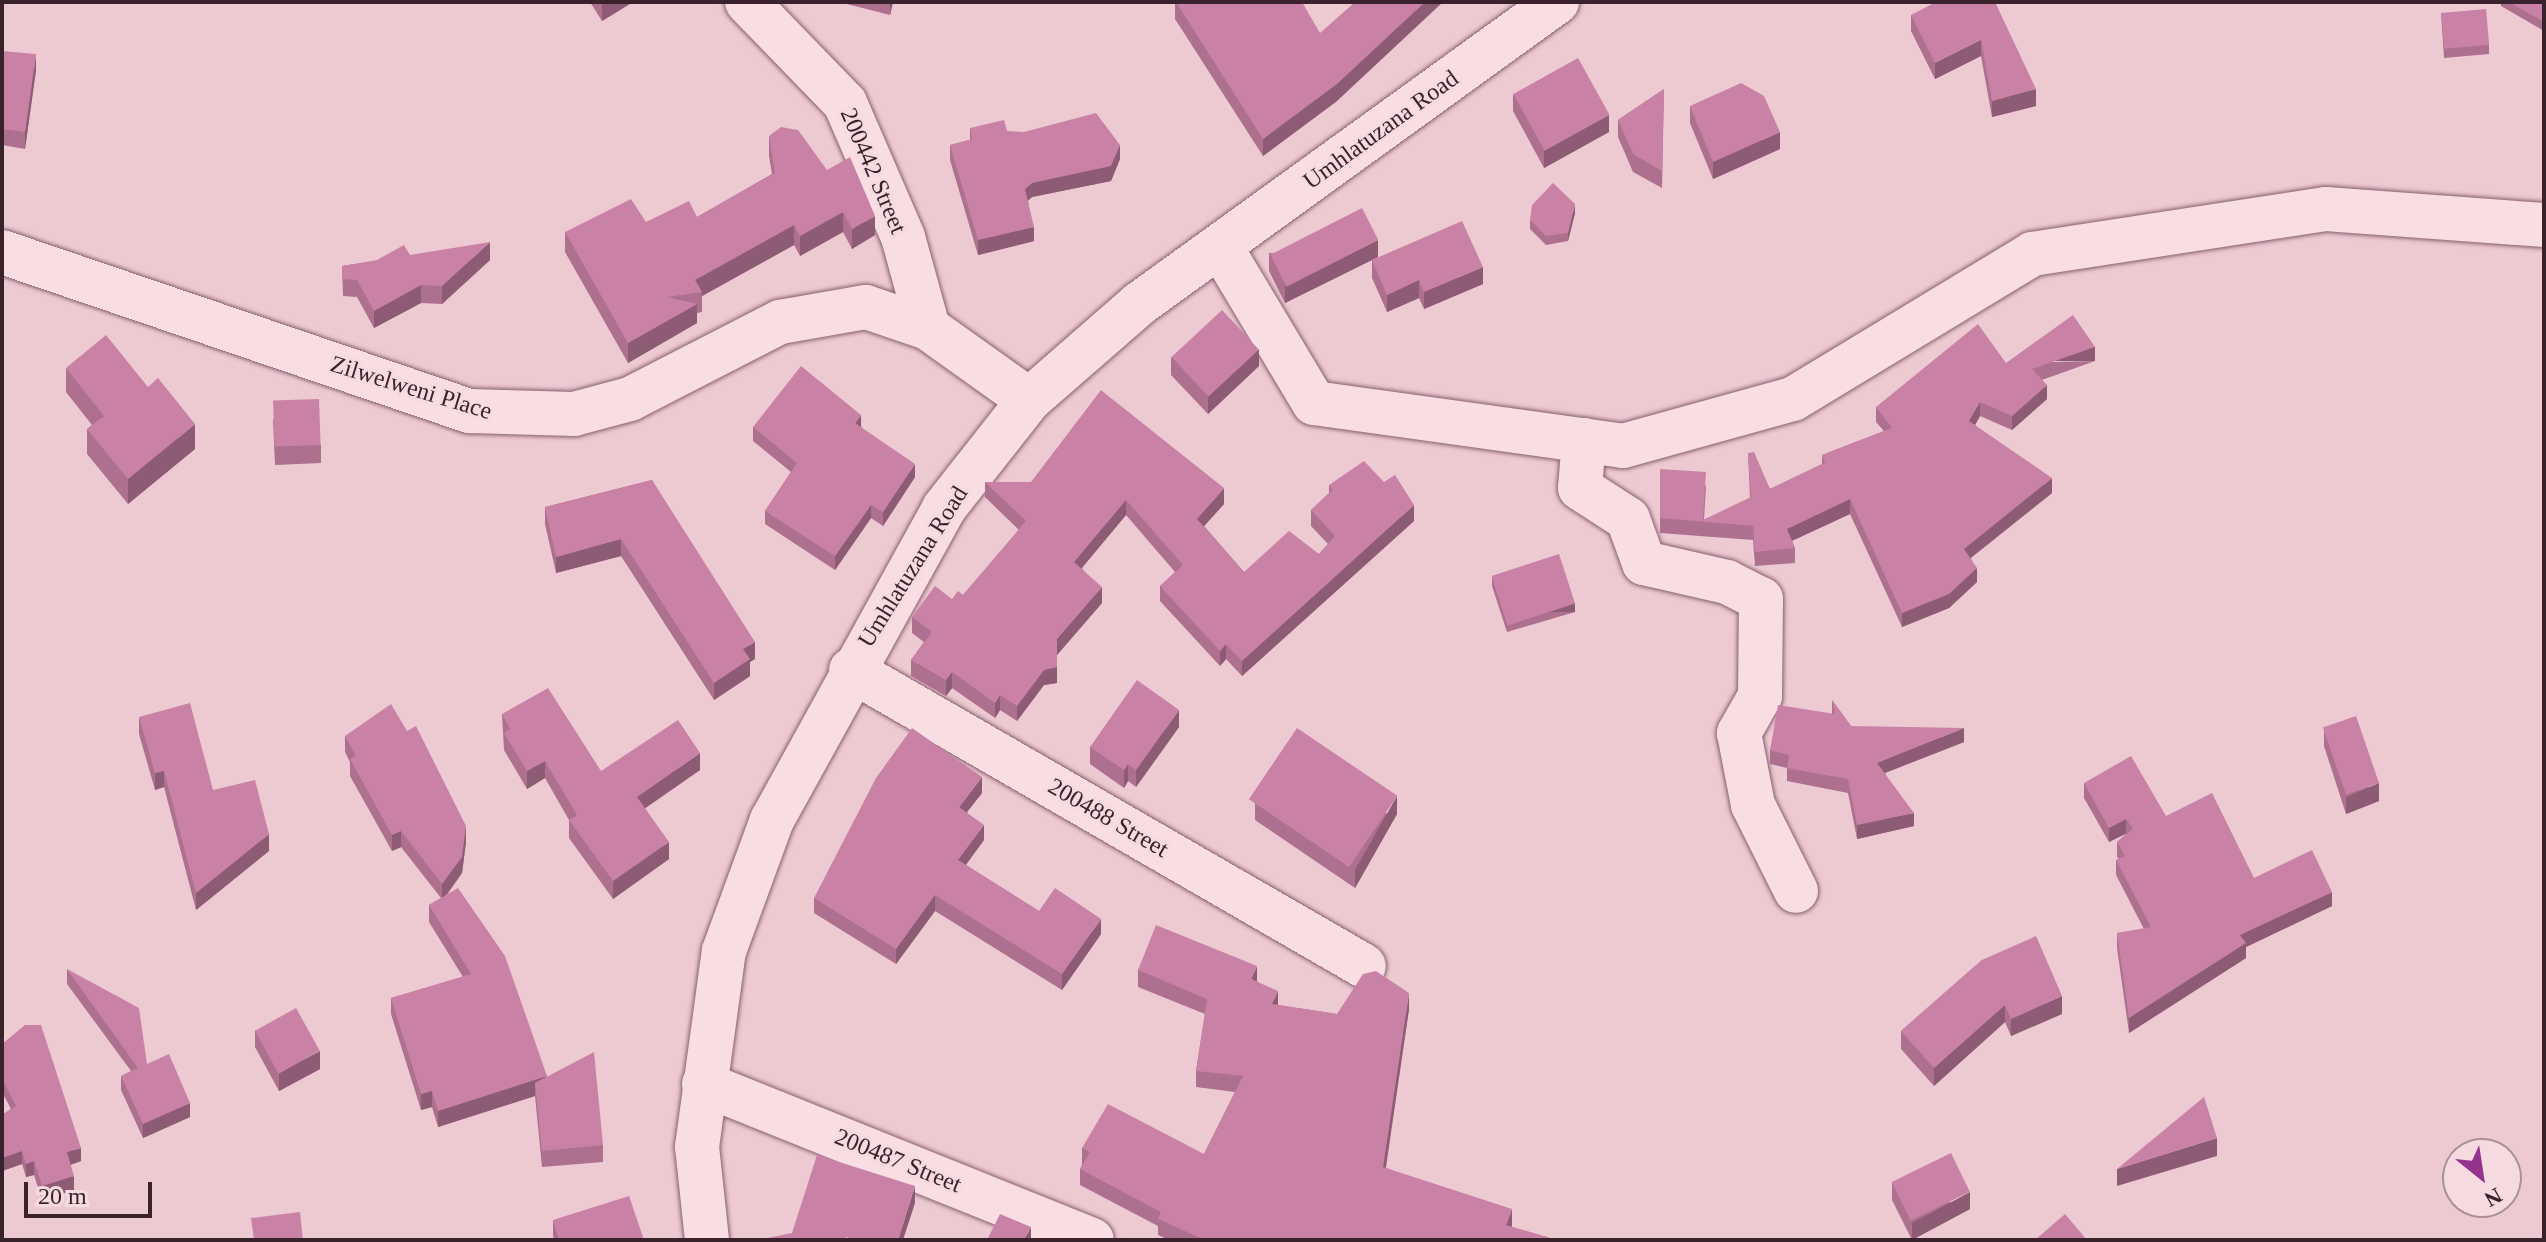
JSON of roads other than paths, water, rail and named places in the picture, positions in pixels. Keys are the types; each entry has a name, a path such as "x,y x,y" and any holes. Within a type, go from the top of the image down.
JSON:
{"street":[{"name":"200442 Street","path":"747,2 845,103 903,237 928,328"},
{"name":"Umhlatuzana Road","path":"707,1240 697,1147 724,951 772,820 851,670 944,508 1029,400 1220,246 1557,2"},
{"path":"1220,246 1314,403 1623,446 1793,399 2032,254 2326,209 2544,225"},
{"name":"Zilwelweni Place","path":"2,252 395,387 520,417 574,414 630,399 780,322 828,309 866,307 928,328 1029,400"},
{"path":"1584,440 1580,488 1628,519 1644,563 1727,582 1761,599 1760,696 1739,733 1753,805 1796,891"},
{"name":"200488 Street","path":"851,670 1364,966"},
{"name":"200487 Street","path":"704,1084 1092,1240"}]}
